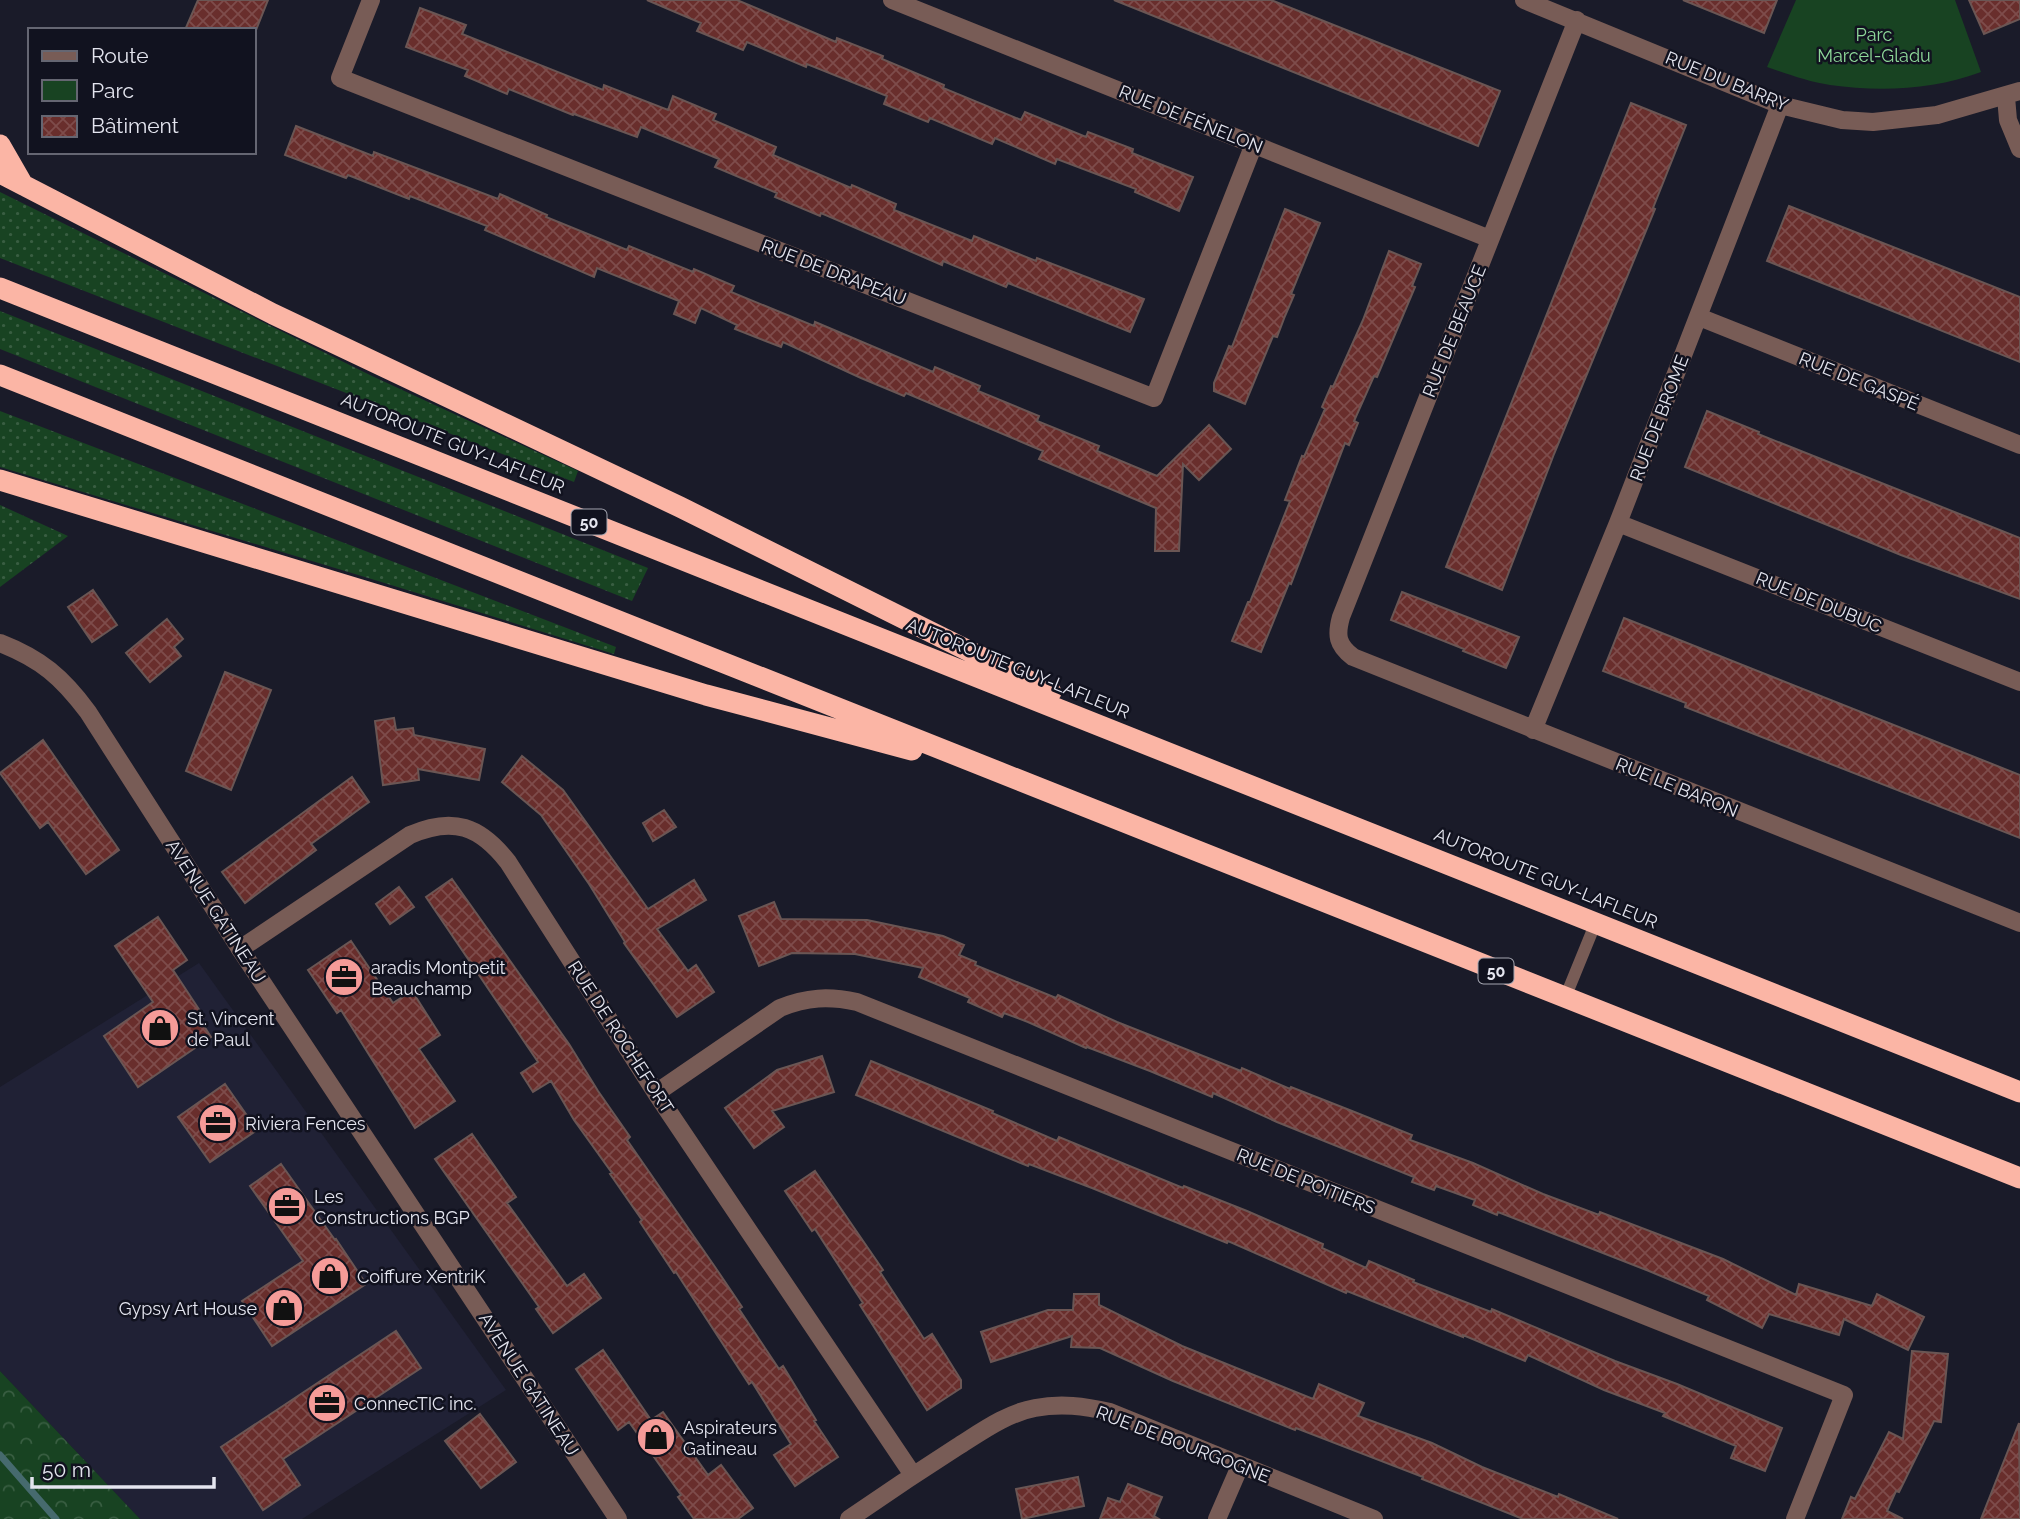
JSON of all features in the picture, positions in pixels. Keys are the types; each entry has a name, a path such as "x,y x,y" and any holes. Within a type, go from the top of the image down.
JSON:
{"highway":[{"path":"0,145 23,185"},
{"path":"0,173 273,314 680,507 1178,756"},
{"name":"AUTOROUTE GUY-LAFLEUR","path":"0,288 2020,1092"},
{"name":"50","path":"0,375 2020,1178"},
{"path":"0,480 705,695 1009,776"}],"street":[{"name":"RUE DE DRAPEAU","path":"371,0 340,78 1154,398 1254,144"},
{"name":"RUE DE FÉNELON","path":"892,0 1490,239"},
{"name":"RUE DU BARRY","path":"1524,0 1780,105 1842,120 1873,122 1937,115 2013,94"},
{"name":"RUE DE BEAUCE","path":"1339,642 1337,631 1341,617 1577,20"},
{"path":"2013,94 2008,120 2020,149"},
{"name":"RUE DE BROME","path":"1533,730 1618,523 1780,105"},
{"name":"RUE DE GASPÉ","path":"1699,317 2020,445"},
{"name":"RUE DE DUBUC","path":"1618,523 2020,682"},
{"name":"RUE LE BARON","path":"1339,642 1344,650 1353,656 2020,923"},
{"name":"AVENUE GATINEAU","path":"0,643 25,653 48,667 69,687 88,712 240,949 618,1519"},
{"name":"RUE DE ROCHEFORT","path":"240,949 410,835 427,827 446,824 465,827 495,845 656,1093 913,1475"},
{"name":"RUE DE POITIERS","path":"656,1093 780,1008 817,997 857,1002 1844,1395 1795,1519"},
{"name":"RUE DE BOURGOGNE","path":"849,1519 913,1475 1009,1417 1032,1408 1057,1405 1082,1405 1110,1412 1374,1519"},
{"path":"1217,1519 1240,1466"}],"lane":[{"path":"1565,998 1596,922"}],"shaded area":[{"path":"199,963 506,1390 302,1519 140,1519 0,1371 0,1087"}],"green space":[{"name":"Parc Marcel-Gladu","path":"1796,0 1955,0 1981,72 1944,83 1887,89 1822,84 1767,67"},
{"path":"0,192 372,376 578,471 574,482 0,258"},
{"path":"0,311 648,568 632,601 0,349"},
{"path":"0,411 616,647 614,654 0,467"},
{"path":"0,505 68,536 0,587"},
{"path":"0,1371 140,1519 0,1519"}],"building":[{"path":"198,0 268,0 256,30 186,28"},
{"path":"647,0 737,0 836,42 837,38 883,56 882,59 944,85 943,88 1021,120 1025,112 1086,137 1088,132 1133,149 1132,153 1193,177 1179,211 1135,192 1136,189 1057,159 1055,164 995,138 992,144 930,118 928,122 884,104 887,96 807,64 806,67 747,42 743,50 697,31 701,23"},
{"path":"1114,0 1271,0 1500,91 1478,146"},
{"path":"1683,0 1777,0 1764,33"},
{"path":"1969,0 2020,0 2020,19 1984,34"},
{"path":"420,8 466,25 462,34 603,90 604,85 668,110 673,96 716,114 713,120 776,147 773,155 896,204 894,210 972,241 974,236 1144,299 1130,332 1008,283 1006,287 943,261 942,265 821,213 820,216 775,197 777,193 715,167 719,159 641,127 637,137 509,89 507,94 465,76 468,70 406,47"},
{"path":"1631,103 1686,125 1502,590 1446,567"},
{"path":"296,126 498,199 500,194 547,215 546,217 627,250 629,246 693,272 694,269 734,286 731,292 814,326 815,322 933,372 935,367 980,386 978,391 1039,416 1037,421 1099,446 1097,451 1157,476 1209,425 1231,449 1199,480 1183,464 1179,551 1155,551 1156,508 1039,459 1043,451 906,393 904,396 861,378 783,342 781,347 735,329 737,325 701,308 695,323 674,314 679,301 597,268 594,277 485,230 487,226 410,196 409,199 348,175 346,178 285,155"},
{"path":"1789,206 2020,297 2020,362 1767,261"},
{"path":"1285,209 1320,223 1277,337 1273,336 1245,404 1214,391 1214,383 1229,346 1232,347"},
{"path":"1389,251 1421,264 1412,286 1415,287 1377,377 1374,376 1354,421 1358,423 1349,445 1345,443 1291,584 1289,583 1261,652 1232,641 1290,501 1285,500 1302,456 1304,457 1325,409 1322,407 1331,386 1333,387 1363,320"},
{"path":"1707,411 1759,432 1758,434 2020,538 2020,599 1901,555 1685,467"},
{"path":"93,590 117,625 92,642 68,607"},
{"path":"1402,592 1519,637 1506,668 1391,620"},
{"path":"1624,618 2020,775 2020,838 1685,707 1686,703 1603,671"},
{"path":"167,619 183,639 174,647 181,656 150,682 126,653"},
{"path":"225,672 271,690 231,790 186,771"},
{"path":"394,718 396,730 413,728 414,735 485,749 479,780 418,769 419,780 383,785 375,721"},
{"path":"43,740 119,850 86,874 48,822 40,828 0,773"},
{"path":"522,756 563,790 648,909 694,880 706,900 657,929 688,971 696,965 714,992 677,1017 624,943 589,884 541,815 502,782"},
{"path":"352,777 369,802 311,844 316,850 245,903 222,872"},
{"path":"664,810 676,827 653,841 643,823"},
{"path":"452,879 569,1044 630,1137 627,1140 742,1307 739,1309 779,1369 783,1366 838,1457 795,1486 774,1455 791,1444 752,1382 749,1384 676,1272 674,1273 551,1081 533,1092 521,1073 538,1062 426,897"},
{"path":"399,887 414,907 390,924 376,904"},
{"path":"774,902 781,919 867,920 943,936 964,945 959,955 976,962 975,965 1056,998 1058,995 1117,1022 1241,1071 1242,1068 1412,1135 1410,1140 1473,1163 1543,1194 1599,1215 1600,1212 1723,1259 1796,1295 1799,1284 1872,1306 1877,1294 1924,1317 1908,1350 1844,1319 1839,1335 1769,1314 1762,1328 1707,1300 1709,1296 1649,1271 1498,1212 1497,1215 1473,1205 1475,1200 1436,1186 1434,1190 1412,1182 1414,1177 1213,1093 1212,1097 1004,1013 1002,1017 968,1002 970,998 919,977 923,968 855,954 792,953 759,966 739,916"},
{"name":"St. Vincent de Paul","path":"158,917 187,960 173,970 204,1017 200,1020 211,1037 138,1087 104,1036 153,1002 115,946"},
{"path":"351,941 393,1003 412,991 440,1035 419,1049 455,1101 415,1128 341,1010 337,1013 308,970"},
{"path":"822,1056 834,1092 772,1111 784,1127 754,1148 725,1108 777,1070"},
{"path":"871,1061 993,1111 992,1113 1057,1141 1059,1137 1247,1211 1323,1244 1322,1248 1366,1268 1369,1261 1414,1280 1413,1282 1491,1312 1492,1309 1782,1428 1765,1471 1731,1458 1736,1446 1528,1355 1525,1361 1463,1335 1347,1291 1346,1293 1228,1241 1227,1243 1029,1164 1028,1166 856,1095"},
{"name":"Riviera Fences","path":"225,1084 257,1130 210,1162 178,1117"},
{"path":"472,1134 516,1197 507,1203 567,1286 584,1274 601,1298 553,1333 536,1309 539,1307 435,1159"},
{"path":"281,1164 366,1284 272,1346 242,1301 303,1261 250,1186"},
{"path":"815,1171 883,1270 880,1272 924,1339 932,1334 961,1380 961,1388 927,1410 860,1305 863,1303 815,1229 812,1231 785,1191"},
{"path":"1074,1294 1099,1294 1099,1305 1182,1346 1313,1399 1319,1384 1364,1403 1358,1416 1432,1443 1482,1467 1558,1497 1559,1494 1618,1519 1523,1519 1422,1479 1423,1477 1173,1381 1100,1348 1071,1347 1072,1336 991,1362 981,1332 1048,1310 1073,1310"},
{"path":"396,1331 421,1368 283,1459 300,1485 263,1510 221,1447"},
{"path":"603,1350 651,1420 663,1412 708,1475 721,1465 753,1508 738,1519 694,1519 678,1497 681,1495 629,1422 618,1430 576,1369"},
{"path":"1912,1351 1948,1354 1941,1422 1934,1421 1887,1511 1903,1519 1842,1519 1851,1497 1855,1499 1889,1432 1903,1439"},
{"path":"480,1414 516,1462 481,1488 445,1441"},
{"path":"2019,1423 2020,1519 1981,1519"},
{"path":"1078,1477 1084,1506 1022,1519 1016,1489"},
{"path":"1128,1484 1162,1497 1154,1516 1159,1519 1100,1519 1108,1498 1120,1502"}],"waterway":[{"path":"0,1455 56,1519"}],"place":[{"name":"aradis Montpetit Beauchamp","path":"344,977"},
{"name":"St. Vincent de Paul","path":"160,1028"},
{"name":"Riviera Fences","path":"218,1123"},
{"name":"Les Constructions BGP","path":"287,1206"},
{"name":"Coiffure XentriK","path":"330,1276"},
{"name":"Gypsy Art House","path":"284,1308"},
{"name":"ConnecTIC inc.","path":"327,1403"},
{"name":"Aspirateurs Gatineau","path":"656,1437"}]}
